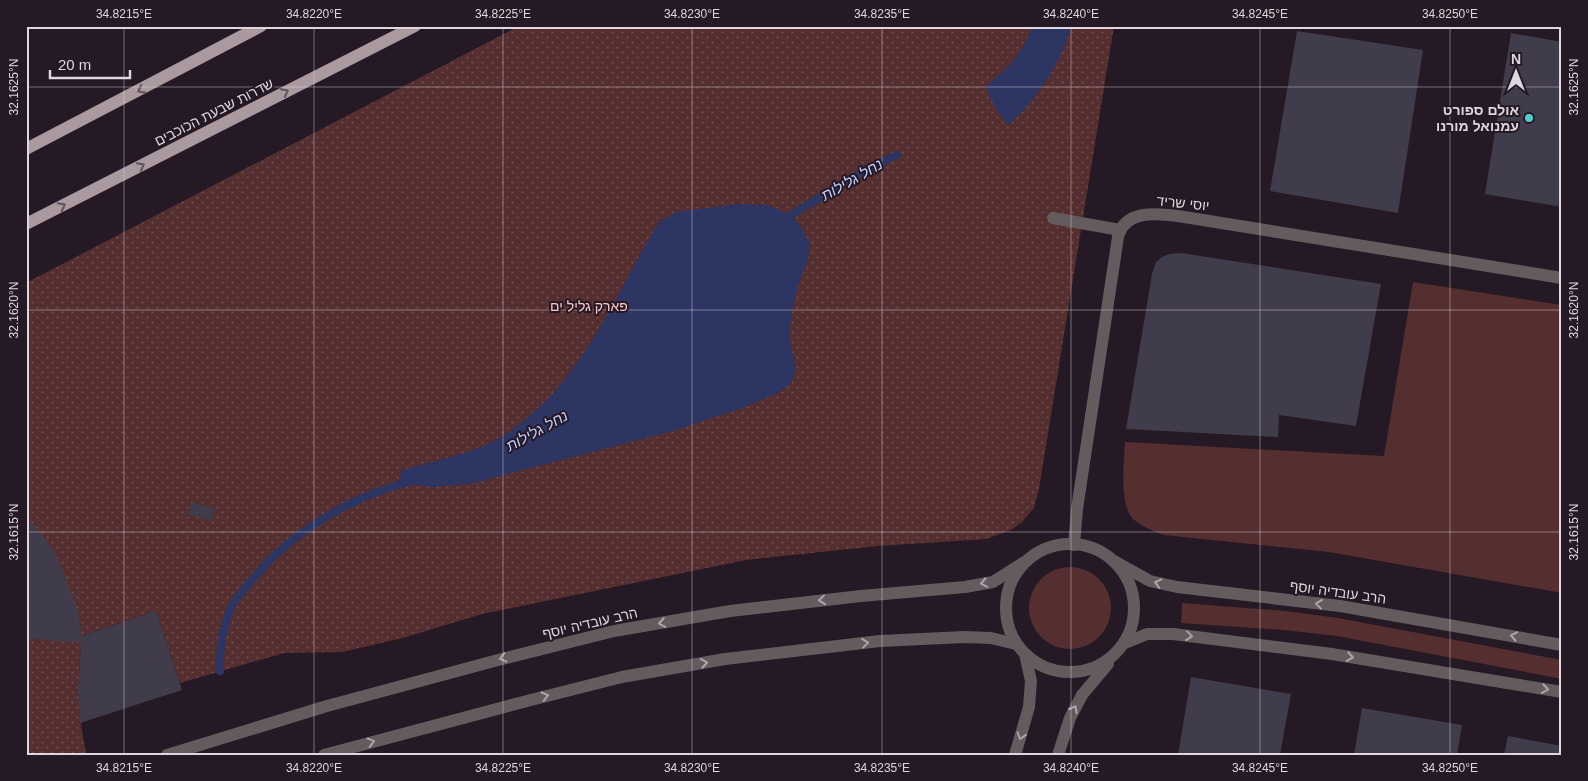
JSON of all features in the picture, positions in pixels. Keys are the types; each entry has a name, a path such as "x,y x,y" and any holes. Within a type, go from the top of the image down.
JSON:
{"main road":[{"path":"26,150 261,26"},
{"name":"שדרות שבעת הכוכבים","path":"26,224 415,26"}],"street":[{"name":"יוסי שריד","path":"1120,230 1123,224 1134,217 1159,214 1562,278"},
{"path":"1053,218 1120,230 1078,499 1074,545"},
{"path":"1058,755 1070,718 1082,695 1125,643 1135,615 1134,600 1131,586 1124,572 1114,561 1100,551 1083,545 1063,544 1044,550 1026,561 1015,575 1008,592 1005,610 1008,628 1016,644 1025,654 1041,666 1060,672 1080,672 1099,666 1115,655"},
{"name":"הרב עובדיה יוסף","path":"167,755 327,706 614,631 730,611 861,596 966,587 993,582 1026,561"},
{"name":"הרב עובדיה יוסף","path":"1114,561 1150,581 1177,587 1340,606 1562,645"},
{"path":"1125,643 1147,634 1173,634 1332,654 1562,692"},
{"path":"324,755 527,700 613,680 725,659 889,640 964,637 991,638 1016,644"},
{"path":"1015,755 1030,707 1031,681 1025,654"}],"green space":[{"name":"פארק גליל ים","path":"519,26 1114,26 1039,489 1034,508 1022,522 1011,530 986,539 878,546 746,560 482,614 403,638 342,652 284,653 180,683 156,611 82,636 79,696 83,739 87,755 26,755 26,283"},
{"path":"1413,282 1562,305 1562,593 1329,552 1164,535 1144,527 1133,519 1126,504 1124,493 1125,442 1384,456"},
{"path":"1070,567 1086,570 1099,579 1108,592 1111,608 1108,624 1099,637 1086,646 1070,649 1054,646 1041,637 1032,624 1029,608 1032,592 1041,579 1054,570"},
{"path":"1182,603 1286,611 1338,618 1562,660 1562,679 1337,636 1284,630 1181,623"}],"water":[{"path":"1033,26 1071,26 1061,54 1047,80 1009,125 995,107 986,86 1002,73 1014,59"},
{"path":"738,204 768,205 791,215 802,228 809,243 808,260 799,283 792,311 789,337 796,368 791,383 778,393 745,407 673,431 470,484 432,487 402,483 399,477 403,470 484,446 524,421 549,398 571,371 590,343 659,222 676,212"}],"building":[{"path":"1297,31 1423,50 1398,213 1270,191"},
{"name":"אולם ספורט עמנואל מורנו","path":"1511,33 1562,42 1562,207 1485,194"},
{"path":"1181,253 1381,284 1356,426 1279,415 1278,437 1126,429 1152,274 1156,262 1162,257"},
{"path":"192,502 215,509 211,521 188,514"},
{"path":"26,519 43,535 54,551 77,608 82,636 156,611 182,690 80,723 78,691 81,643 26,638"},
{"path":"1191,677 1291,694 1280,755 1178,755"},
{"path":"1362,708 1462,725 1457,755 1354,755"},
{"path":"1508,736 1562,746 1562,755 1504,755"}],"waterway":[{"name":"נחל גלילות","path":"785,222 791,215 867,169 897,155"},
{"name":"נחל גלילות","path":"220,671 222,638 231,607 263,567 300,534 321,520 365,497 412,481"}],"place":[{"name":"אולם ספורט עמנואל מורנו","path":"1529,118"}]}
